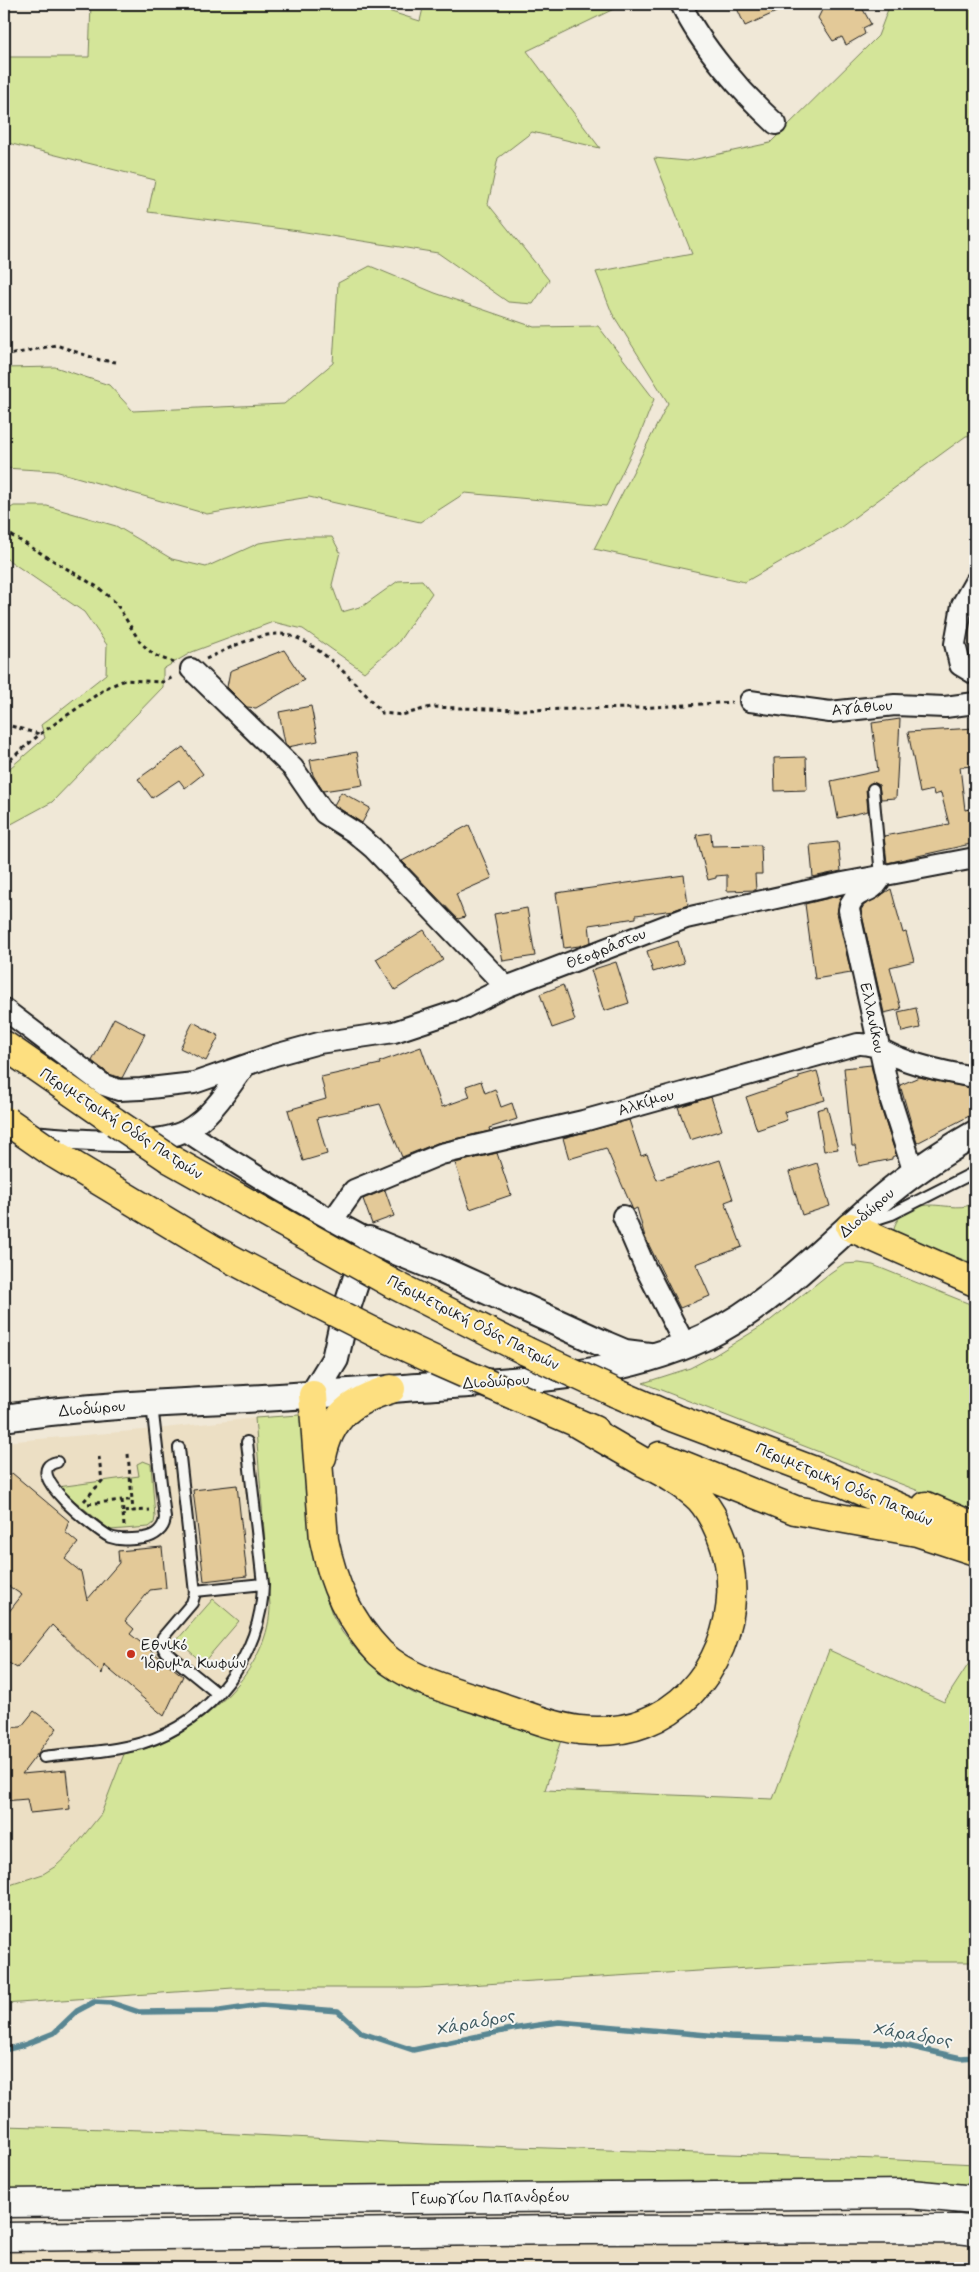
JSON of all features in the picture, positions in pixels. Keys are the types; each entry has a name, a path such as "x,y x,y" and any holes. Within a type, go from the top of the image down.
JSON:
{"highway":[{"name":"Περιμετρική Οδός Πατρών","path":"4,1045 170,1159 392,1284 526,1351 616,1393 674,1418 820,1473 975,1540"},
{"name":"Περιμετρική Οδός Πατρών","path":"5,1124 214,1250 380,1335 578,1424 795,1510 917,1532 975,1552"},
{"path":"850,1227 975,1282"},
{"path":"319,1476 327,1437 343,1414 368,1396 391,1389"},
{"path":"314,1395 324,1540 335,1584 353,1620 367,1638 389,1660 413,1675 435,1684 554,1725 580,1730 621,1729 644,1723 678,1704 692,1691 707,1672 716,1656 730,1620 732,1602 731,1568 719,1530 701,1500 672,1478 578,1424"},
{"path":"820,1473 846,1475 975,1527"}],"main road":[{"name":"Γεωργίου Παπανδρέου","path":"4,2203 910,2194 975,2200"},
{"name":"Γεωργίου Παπανδρέου","path":"4,2237 600,2230 958,2229 975,2231"}],"street":[{"path":"681,4 691,25 750,100 776,124"},
{"path":"975,582 962,606 955,644 960,665 975,674"},
{"path":"191,669 293,768 324,813 354,832 373,848 506,987"},
{"name":"Αγάθιου","path":"750,701 830,712 895,705 945,707 975,703"},
{"name":"Θεοφράστου","path":"4,1009 104,1085 119,1090 194,1083 319,1043 403,1029 460,1010 506,987 686,918 880,876 975,858"},
{"name":"Ελλανίκου","path":"880,876 878,883 850,901 849,910 878,1047 896,1120 914,1173"},
{"name":"Αλκίμου","path":"332,1221 354,1190 441,1154 583,1121 858,1044 870,1044 901,1059 924,1067 975,1077"},
{"path":"5,1124 131,1140 162,1138 186,1131 210,1111 245,1066"},
{"path":"186,1131 233,1162 332,1221 369,1240 442,1270 606,1345 625,1352 652,1357"},
{"name":"Διοδώρου","path":"4,1418 36,1413 152,1404 544,1379 614,1367 652,1357 685,1345 735,1321 795,1276 914,1173 975,1134"},
{"path":"623,1216 645,1267 685,1345"},
{"path":"314,1395 335,1359 347,1307 369,1240"}],"lane":[{"path":"873,789 880,876"},
{"path":"850,1227 892,1214 975,1172"},
{"path":"57,1462 50,1465 48,1471 52,1487 58,1496 105,1534 126,1540 146,1537 160,1530 165,1521 152,1404"},
{"path":"44,1757 130,1746 151,1740 185,1722 218,1694 235,1673 252,1644 261,1611 263,1584 248,1442"},
{"path":"179,1448 194,1590 192,1603 163,1637 161,1643 165,1651 218,1694"},
{"path":"194,1590 263,1584"}],"path":[{"path":"4,356 56,345 100,360 116,362"},
{"path":"4,531 99,588 116,603 140,642 154,655 191,669"},
{"path":"4,765 40,734 108,687 120,681 163,682 232,647 264,636 279,634 288,635 308,643 348,675 382,713 402,715 431,707 518,710 621,708 750,701"},
{"path":"4,724 40,734"},
{"path":"128,1454 133,1511"},
{"path":"99,1457 102,1481 80,1505 132,1500"},
{"path":"122,1500 126,1540"},
{"path":"123,1512 164,1508"}],"shaded area":[{"name":"Εθνικό Ίδρυμα Κωφών","path":"255,1418 270,1605 269,1626 261,1649 228,1696 199,1720 161,1743 124,1754 101,1814 69,1854 56,1866 32,1879 4,1887 4,1442"},
{"path":"956,2245 975,2248 975,2268 4,2268 4,2249 284,2246"}],"green space":[{"path":"91,4 366,4 420,21 424,4 624,4 527,51 600,148 532,132 498,158 488,204 549,280 533,304 508,302 438,253 299,231 148,212 155,180 4,142 4,57 89,57"},
{"path":"890,4 975,4 975,435 966,436 841,527 745,582 594,549 668,403 612,313 596,272 692,254 654,158 687,161 770,143 878,36"},
{"path":"370,266 435,293 534,327 598,326 654,399 640,435 606,506 465,493 420,522 309,497 207,514 55,471 4,468 4,368 55,367 109,385 133,411 284,404 333,363 338,283"},
{"path":"14,506 47,506 116,526 172,559 206,567 259,543 299,537 332,537 340,552 332,585 342,612 363,606 398,581 422,580 432,593 397,644 364,672 303,629 273,622 192,652 163,669 163,687 52,802 4,828 4,773 45,738 41,725 106,674 107,645 84,612 4,557 4,512"},
{"path":"975,1203 975,1264 902,1237 894,1231 899,1218 916,1207 935,1205 962,1207"},
{"path":"859,1263 873,1265 975,1306 975,1513 643,1383 690,1368 715,1355 767,1323 843,1264"},
{"path":"299,1415 303,1420 318,1573 332,1614 342,1632 358,1652 380,1673 413,1693 561,1740 545,1790 773,1799 829,1650 944,1702 975,1654 975,1962 848,1962 418,1988 233,1988 4,2004 4,1887 43,1874 56,1866 69,1854 101,1814 124,1754 161,1743 181,1733 200,1720 235,1688 249,1669 260,1648 267,1627 270,1605 255,1418"},
{"path":"143,1461 151,1464 155,1517 154,1523 149,1527 110,1530 58,1487 139,1476 137,1464"},
{"path":"213,1599 239,1621 203,1663 177,1640"},
{"path":"4,2126 178,2131 426,2144 975,2164 975,2191 4,2190"}],"building":[{"path":"735,4 794,4 745,26"},
{"path":"825,4 860,4 871,24 863,28 865,34 846,45 842,37 833,41 818,18"},
{"path":"284,650 304,680 256,708 247,707 227,687 230,671"},
{"path":"311,706 318,741 288,747 285,743 279,712"},
{"path":"900,719 896,798 881,799 879,785 872,782 866,789 868,811 838,818 831,781 878,771 872,723"},
{"path":"975,728 975,766 960,767 965,810 973,808 975,818 975,843 887,863 884,836 949,824 941,793 934,795 933,790 920,793 908,732"},
{"path":"183,747 203,774 185,788 179,780 152,798 138,779"},
{"path":"357,752 363,785 323,791 313,775 310,760"},
{"path":"806,757 807,790 775,791 774,758"},
{"path":"341,792 370,808 362,823 334,805"},
{"path":"469,825 492,878 456,894 465,917 458,919 402,861"},
{"path":"711,833 712,846 761,845 762,874 755,874 756,890 727,891 727,875 716,876 716,878 708,880 696,835"},
{"path":"838,842 841,871 813,877 810,845"},
{"path":"684,875 688,905 674,910 636,915 636,918 589,925 591,942 564,948 556,893"},
{"path":"891,889 903,933 906,932 914,961 890,967 901,1009 884,1013 861,910 864,905"},
{"path":"842,895 837,913 851,973 815,979 805,904"},
{"path":"527,908 535,956 503,961 494,914"},
{"path":"424,930 443,960 395,990 376,959"},
{"path":"678,941 684,963 653,972 647,951"},
{"path":"616,962 629,1003 604,1011 591,970"},
{"path":"563,985 575,1020 552,1028 540,994"},
{"path":"916,1008 920,1028 902,1032 898,1012"},
{"path":"114,1018 145,1034 122,1078 109,1074 92,1061"},
{"path":"193,1022 219,1036 206,1061 180,1048"},
{"path":"421,1047 442,1107 470,1097 466,1086 481,1081 485,1093 495,1089 501,1107 512,1103 517,1119 489,1128 490,1131 437,1143 402,1157 380,1104 317,1118 327,1154 303,1161 288,1110 326,1099 321,1077 380,1064 379,1062"},
{"path":"871,1065 880,1105 896,1155 892,1159 859,1166 855,1146 852,1146 844,1068"},
{"path":"817,1071 825,1100 784,1112 787,1120 757,1130 746,1097"},
{"path":"919,1077 975,1089 975,1113 917,1143 900,1085"},
{"path":"711,1097 722,1130 690,1140 678,1107"},
{"path":"827,1107 838,1149 824,1151 817,1110"},
{"path":"629,1120 641,1156 647,1154 657,1180 720,1160 733,1199 725,1202 742,1247 696,1264 710,1296 680,1308 645,1237 637,1208 633,1210 606,1148 569,1159 563,1138"},
{"path":"497,1153 511,1195 470,1209 455,1163"},
{"path":"817,1163 830,1206 802,1215 789,1172"},
{"path":"385,1190 394,1216 372,1224 363,1199"},
{"path":"12,1473 69,1521 65,1532 78,1543 65,1559 81,1572 87,1600 119,1563 118,1551 162,1547 166,1588 150,1590 125,1621 134,1629 130,1634 183,1676 164,1716 104,1665 102,1674 52,1625 17,1668 4,1660 4,1618 22,1595 4,1583 4,1544 10,1536 4,1530 4,1484"},
{"path":"237,1485 247,1576 204,1581 193,1490"},
{"path":"34,1711 57,1728 22,1774 66,1770 70,1809 30,1813 27,1799 4,1801 4,1728 21,1727"}],"waterway":[{"name":"Χάραδρος","path":"4,2050 24,2045 54,2033 77,2011 94,2002 112,2003 139,2012 220,2011 261,2005 338,2011 362,2033 413,2050 512,2029 559,2022 730,2037 894,2043 961,2058 975,2057"}],"place":[{"name":"Εθνικό Ίδρυμα Κωφών","path":"131,1654"}]}
